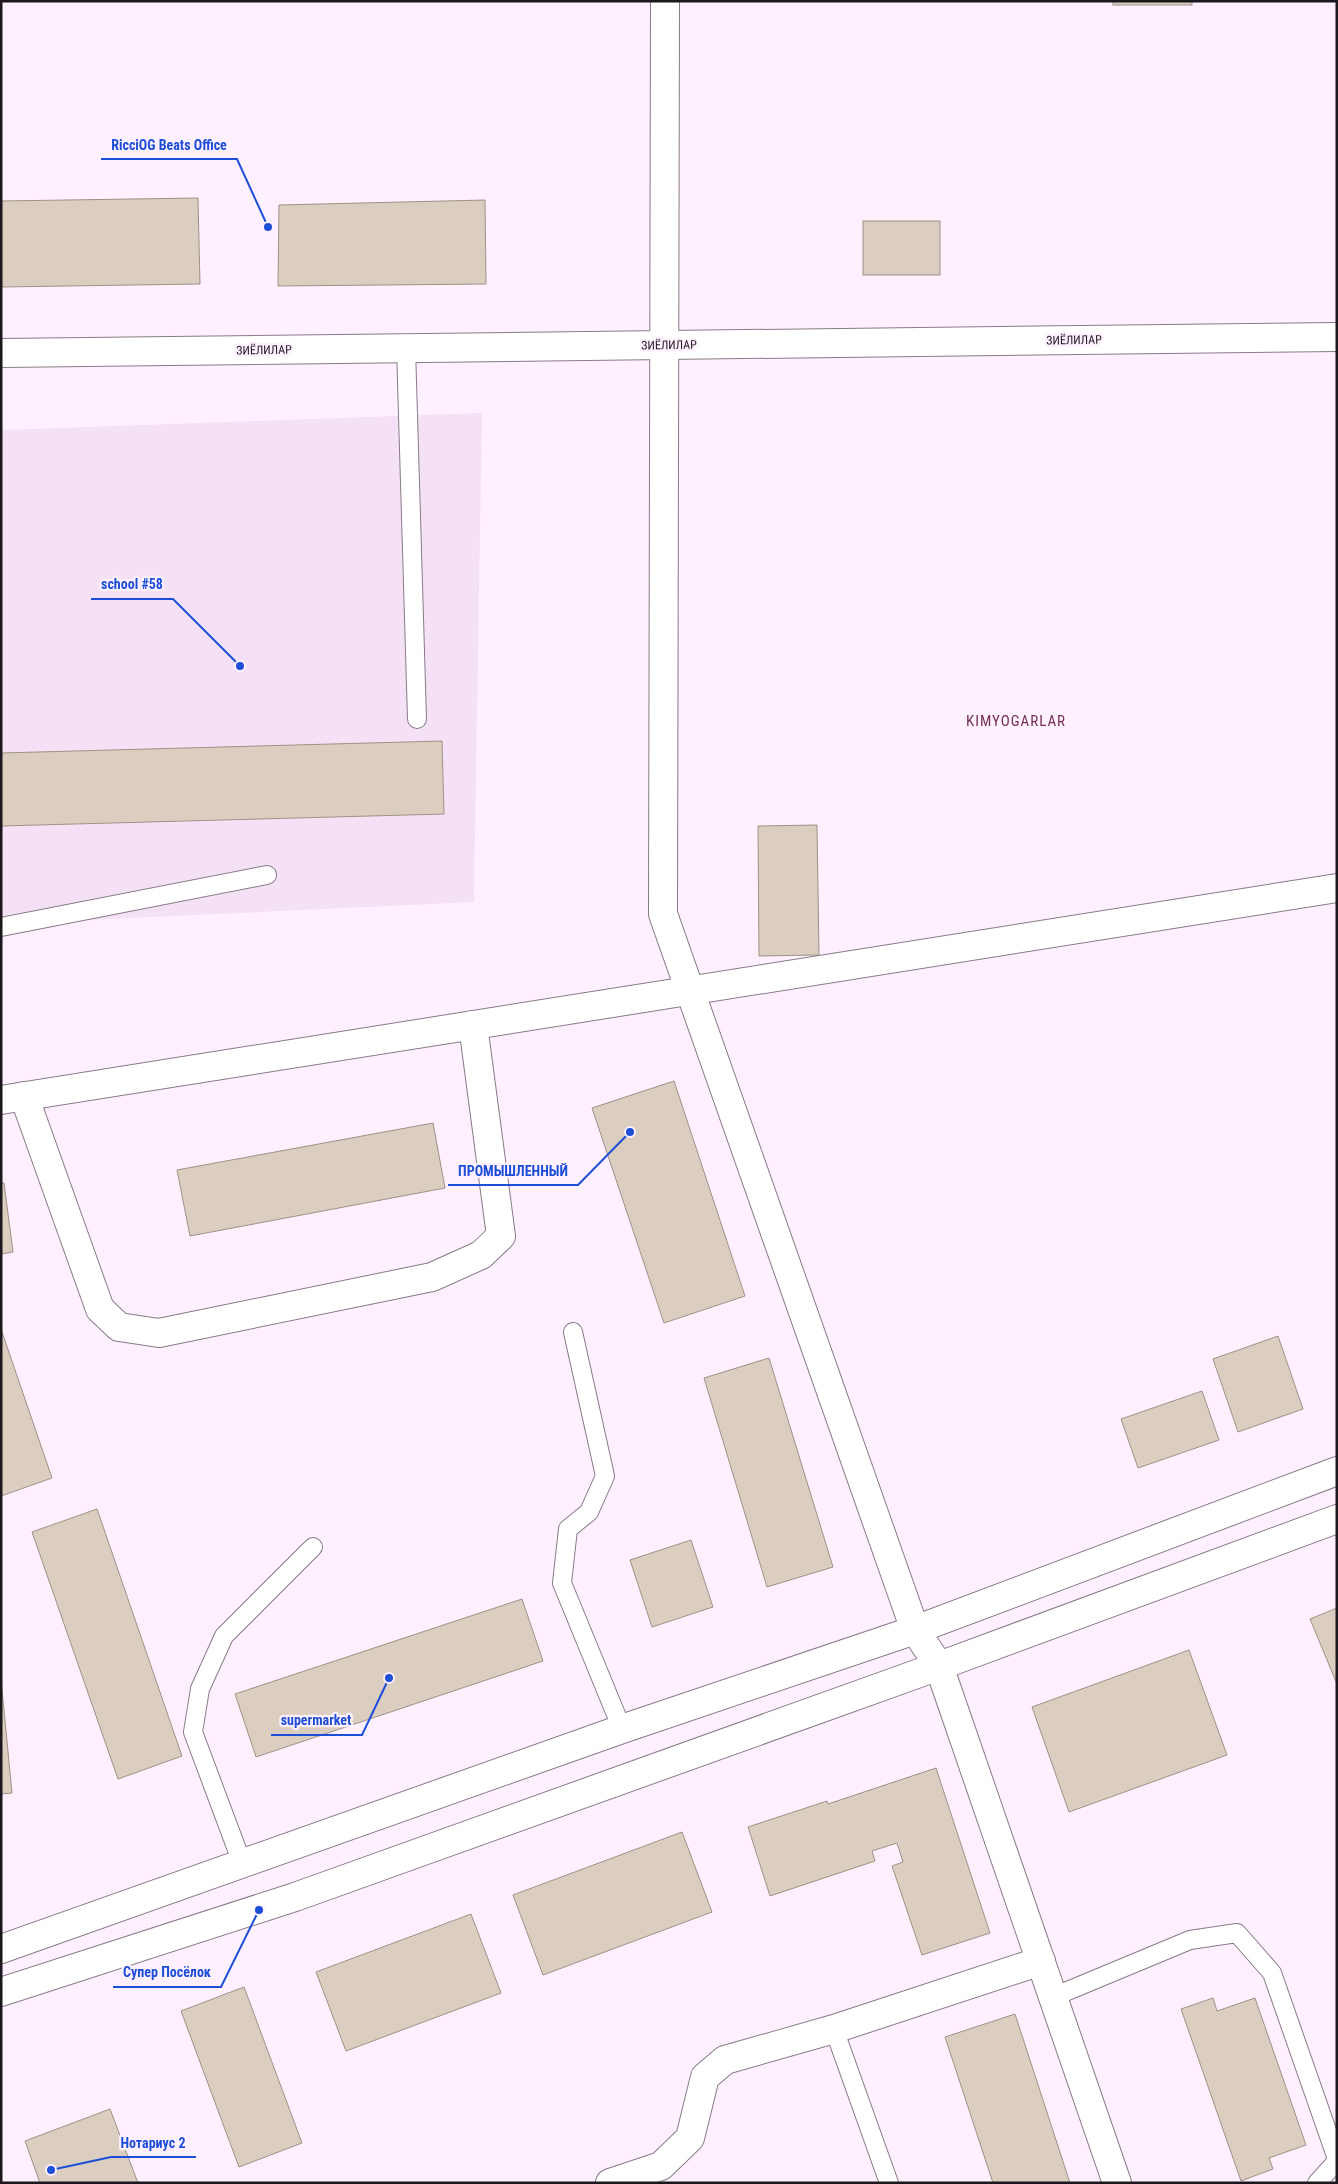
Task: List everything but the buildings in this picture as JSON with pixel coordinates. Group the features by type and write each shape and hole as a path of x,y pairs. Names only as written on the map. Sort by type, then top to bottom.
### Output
{"street":[{"path":"665,1 663,914 915,1630 939,1666 1117,2183"},
{"name":"ЗИЁЛИЛАР","path":"1,353 1337,338"},
{"path":"473,1025 501,1236 481,1256 432,1278 159,1333 118,1327 100,1309 13,1098 690,990 1337,888"},
{"path":"1,1949 622,1729 915,1630 1337,1471"},
{"path":"1,1992 295,1897 939,1666 1337,1520"},
{"path":"610,2183 661,2166 690,2138 705,2077 725,2060 834,2029 1041,1961"}],"lane":[{"path":"406,348 417,719"},
{"path":"1,927 267,875"},
{"path":"573,1332 605,1476 589,1512 568,1530 562,1583 622,1729"},
{"path":"242,1863 193,1732 200,1689 224,1636 313,1548"},
{"path":"1053,1996 1190,1940 1237,1933 1272,1973 1337,2160 1317,2183"},
{"path":"834,2029 889,2183"}],"shaded area":[{"path":"482,413 474,902 1,924 1,430"}],"place":[{"name":"RicciOG Beats Office","path":"268,227"},
{"name":"school #58","path":"240,666"},
{"name":"ПРОМЫШЛЕННЫЙ","path":"630,1132"},
{"name":"supermarket","path":"389,1678"},
{"name":"Супер Посёлок","path":"259,1910"},
{"name":"Нотариус 2","path":"51,2170"}],"district":[{"name":"KIMYOGARLAR","path":"1016,721"}]}
